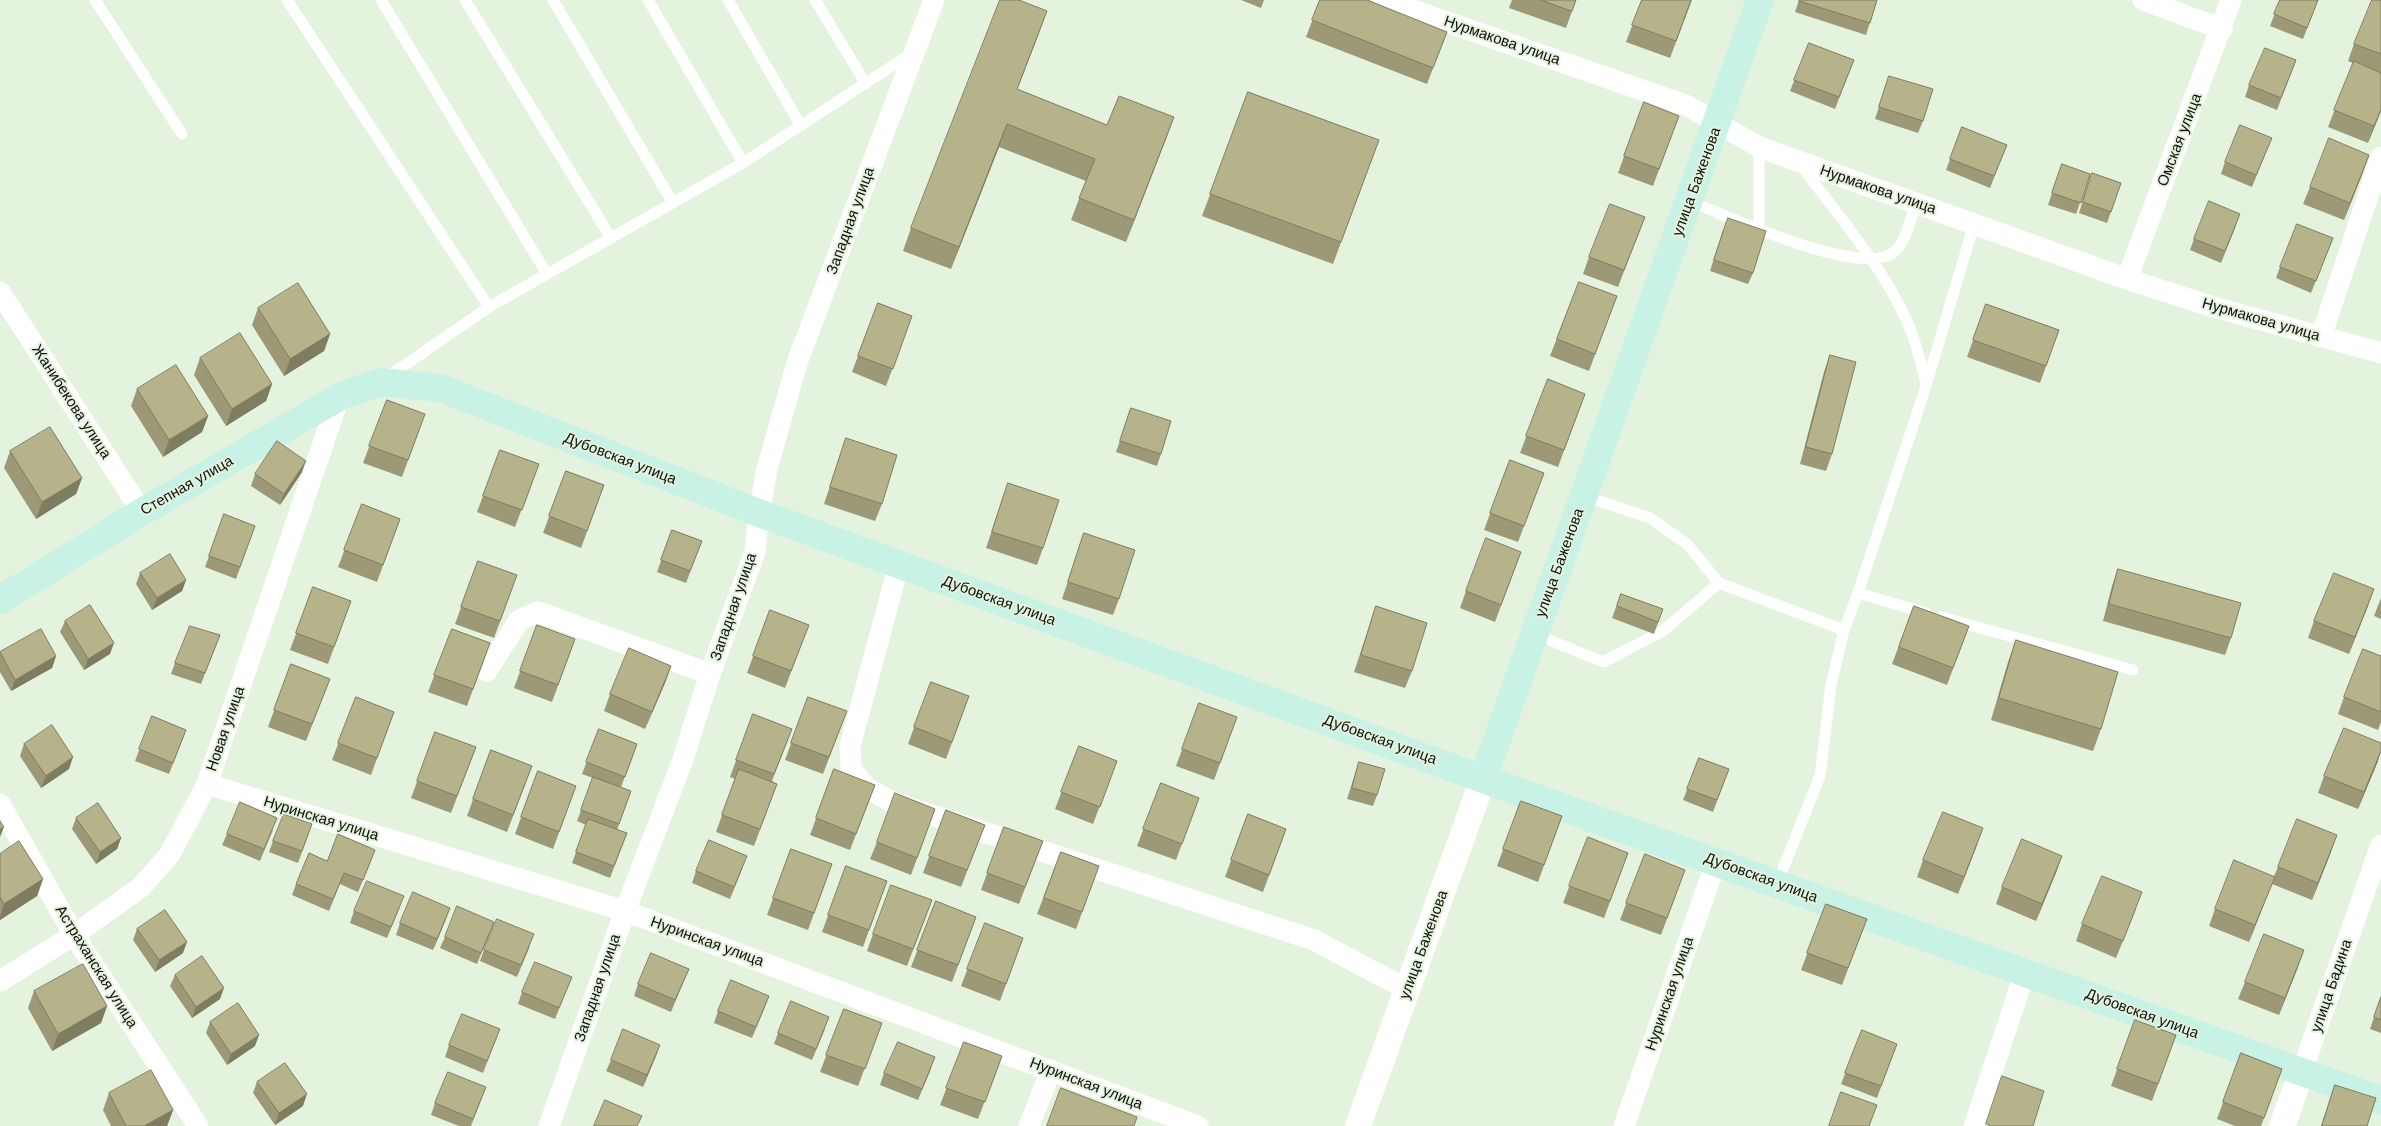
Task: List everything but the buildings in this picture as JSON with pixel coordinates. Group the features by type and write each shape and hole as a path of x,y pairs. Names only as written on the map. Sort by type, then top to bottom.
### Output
{"main road":[{"name":"улица Баженова","path":"1483,779 1718,124 1760,0"},
{"name":"Дубовская улица","path":"380,382 440,388 759,513 1483,779 2381,1100"},
{"name":"Степная улица","path":"0,600 142,512 339,397 380,382"}],"street":[{"name":"Западная улица","path":"550,1126 625,911 682,762 710,674 755,552 759,513 767,469 798,363 934,0"},
{"name":"Нурмакова улица","path":"1384,0 1688,106 1759,147 2127,279 2210,306 2381,353"},
{"path":"2143,0 2222,29"},
{"name":"Омская улица","path":"2127,279 2222,29 2231,0"},
{"path":"2320,337 2381,157"},
{"name":"Жанибекова улица","path":"0,292 142,512"},
{"name":"Новая улица","path":"0,981 74,935 140,887 170,854 207,784 339,397"},
{"path":"899,564 850,746 851,767 865,787 892,802 1314,940 1408,990"},
{"path":"487,671 519,620 538,612 710,674"},
{"name":"улица Баженова","path":"1358,1126 1483,779"},
{"name":"Нуринская улица","path":"207,784 625,911 1198,1126"},
{"name":"Астраханская улица","path":"0,804 74,935 198,1126"},
{"name":"улица Бадина","path":"2282,1126 2381,845"},
{"name":"Нуринская улица","path":"1624,1126 1716,862"},
{"path":"1974,1126 2025,972"},
{"path":"1029,1126 1051,1070"}],"lane":[{"path":"95,0 182,134"},
{"path":"288,0 489,307"},
{"path":"381,0 547,274"},
{"path":"465,0 611,238"},
{"path":"554,0 673,203"},
{"path":"648,0 744,163"},
{"path":"728,0 801,126"},
{"path":"815,0 866,84"},
{"path":"380,382 489,307 744,163 913,53"},
{"path":"1759,147 1759,228"},
{"path":"1798,162 1871,260 1904,315 1918,350 1926,386"},
{"path":"1690,201 1818,250 1871,260 1894,252 1903,240 1916,203"},
{"path":"1778,884 1820,776 1831,685 1844,630 1926,386 1974,224"},
{"path":"1584,496 1650,518 1687,544 1719,583 1844,630"},
{"path":"1535,634 1603,662 1663,631 1719,583"},
{"path":"1858,593 2133,670"}]}
